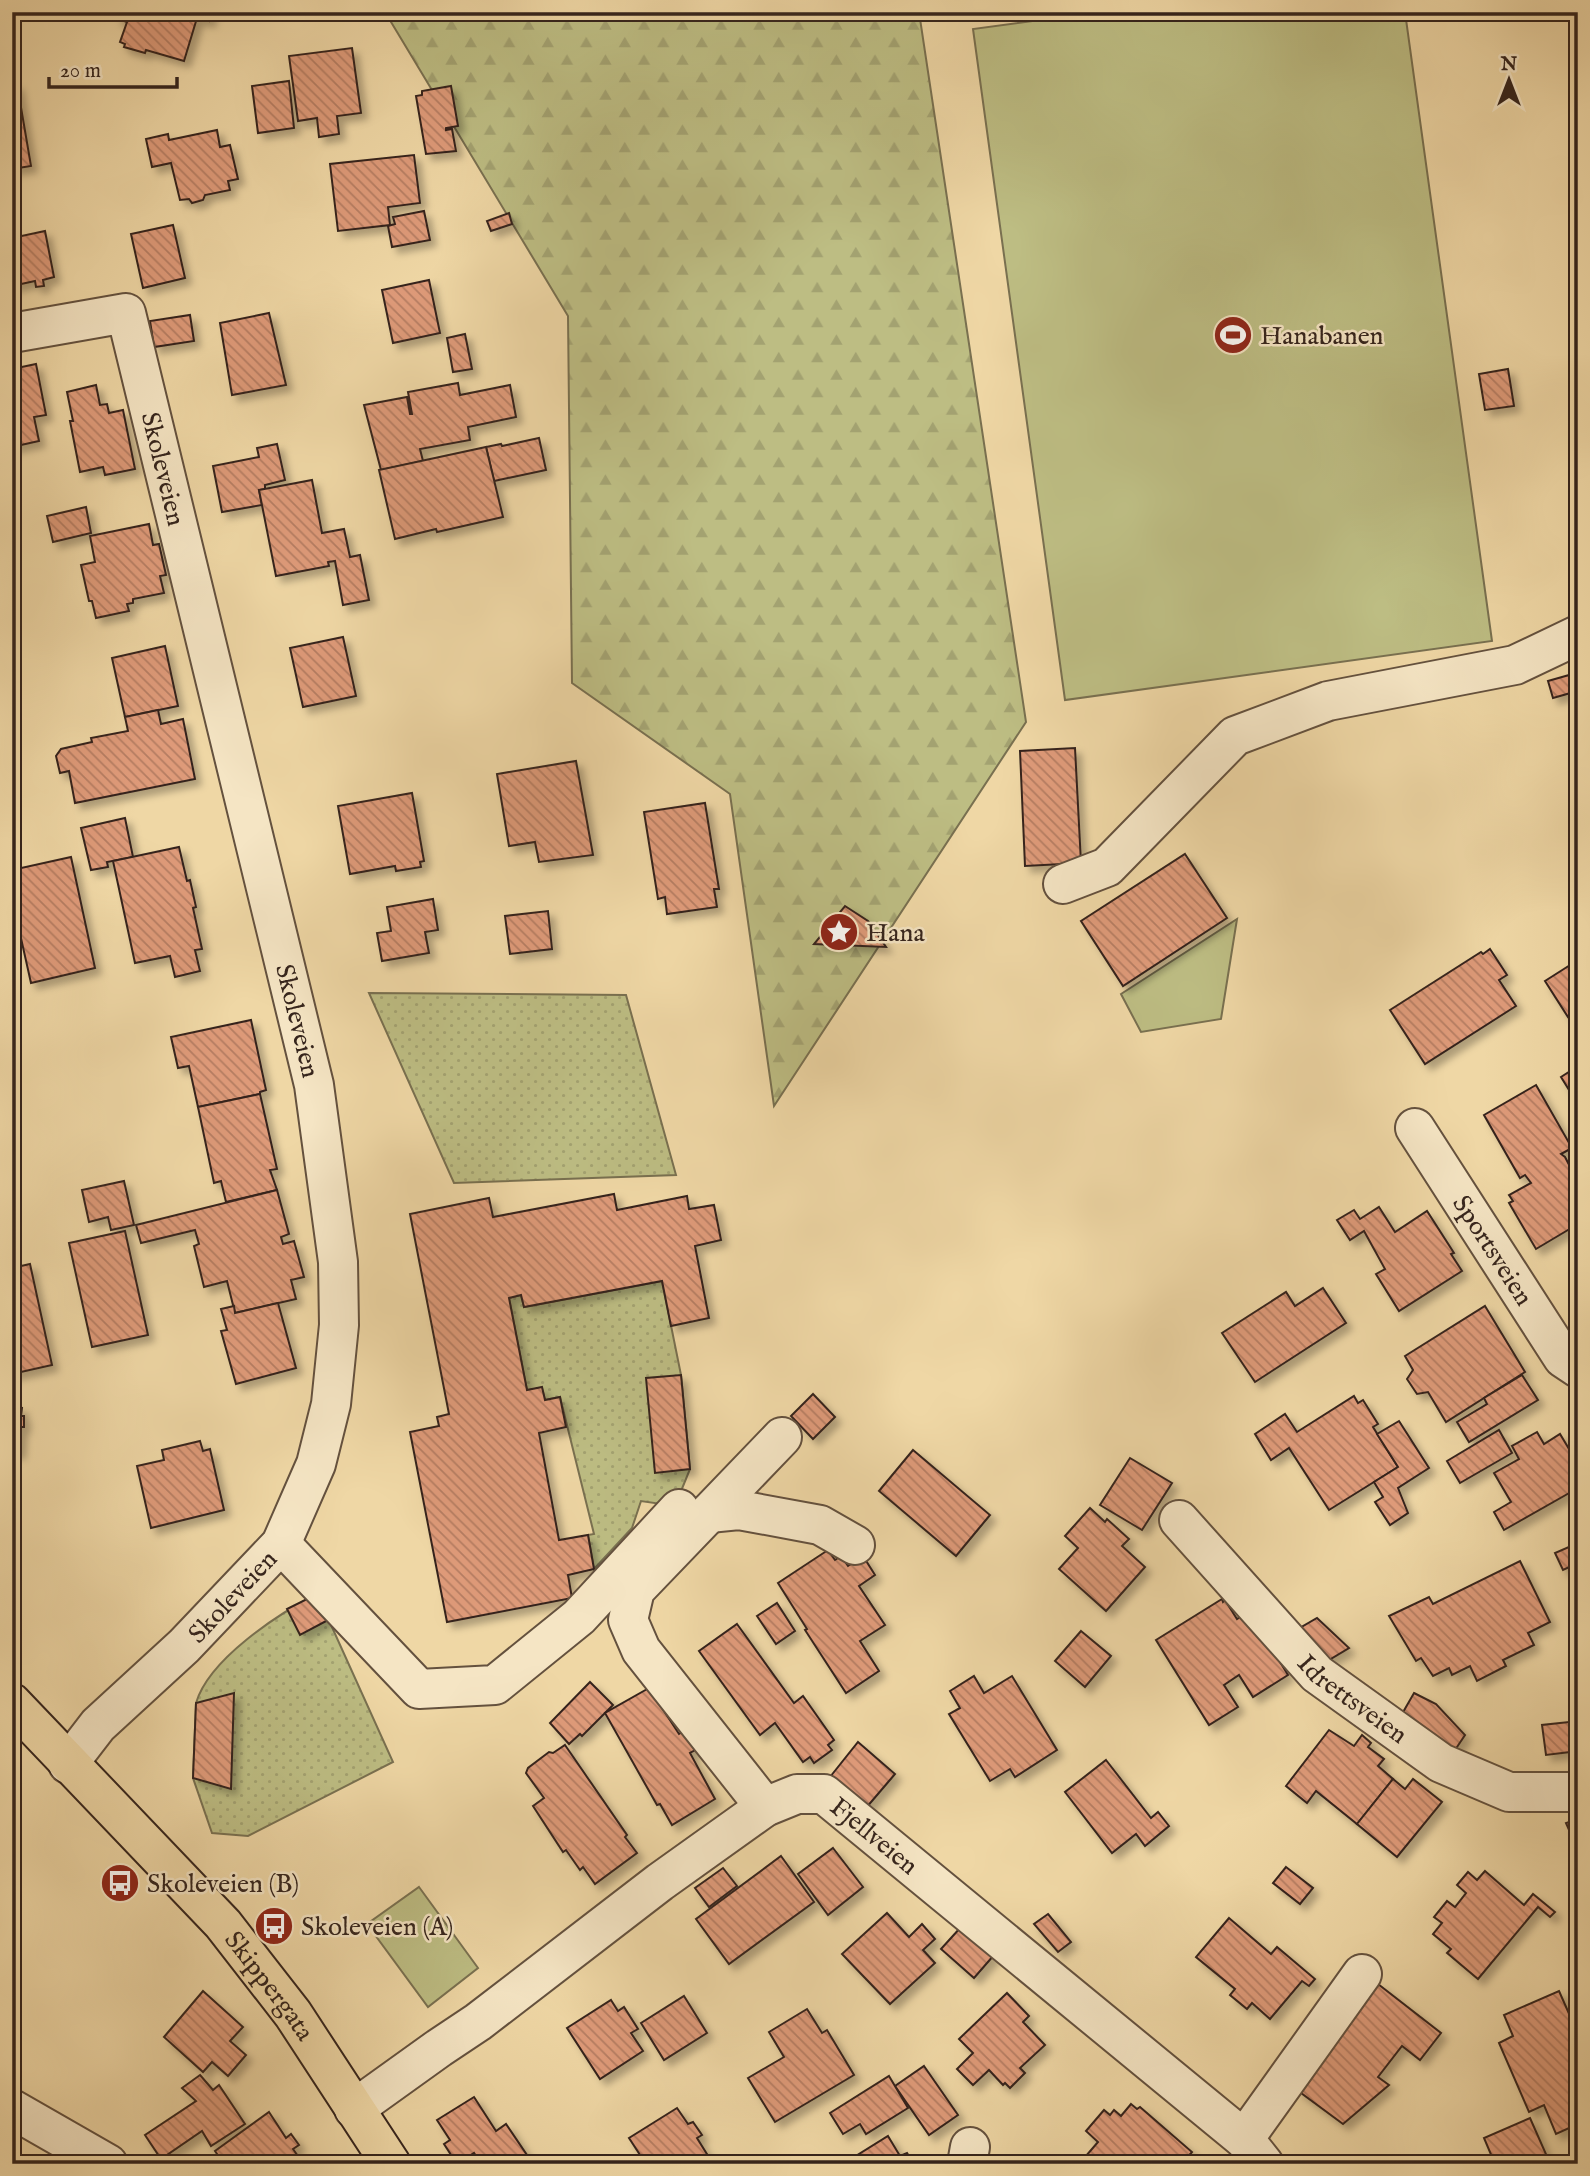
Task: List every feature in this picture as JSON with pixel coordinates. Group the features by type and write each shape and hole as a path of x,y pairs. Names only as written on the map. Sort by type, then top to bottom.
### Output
{"main road":[{"name":"Skippergata","path":"12,1703 223,1924 293,2014 391,2164"},
{"name":"Skippergata","path":"12,1730 68,1764"}],"street":[{"name":"Skoleveien","path":"12,333 126,313 314,1085 338,1262 339,1325 331,1404 316,1464 281,1544 184,1646 98,1725 68,1764"},
{"path":"1063,884 1107,867 1235,736 1328,701 1516,665 1578,635"},
{"name":"Sportsveien","path":"1415,1129 1563,1357 1578,1368"},
{"path":"281,1544 419,1689 495,1685 579,1617 694,1511 782,1437"},
{"path":"694,1511 739,1510 820,1525 855,1545"},
{"path":"694,1511 635,1590 628,1620 641,1650 765,1807"},
{"name":"Idrettsveien","path":"1179,1520 1317,1674 1441,1763 1509,1792 1578,1792"},
{"name":"Fjellveien","path":"355,2109 478,2022 660,1882 765,1807 797,1794 824,1794 1254,2151"},
{"path":"1254,2151 1362,1974"},
{"path":"12,2109 108,2164"}],"green space":[{"path":"385,12 919,12 1026,722 774,1106 730,794 572,683 568,316"},
{"name":"Hanabanen","path":"1099,12 1405,12 1492,641 1065,700 973,29"},
{"path":"1237,919 1221,1019 1141,1032 1121,994"},
{"path":"369,993 626,995 676,1175 454,1183"},
{"path":"662,1281 681,1375 690,1469 675,1506 641,1501 632,1528 594,1569 588,1535 594,1534 560,1397 545,1400 542,1388 527,1390 509,1298 521,1295 524,1307"},
{"path":"317,1594 393,1762 248,1836 212,1833 193,1778 196,1703 203,1687 215,1670 247,1640 283,1613"},
{"path":"419,1887 478,1968 428,2007 367,1924"}],"building":[{"path":"117,12 211,12 209,21 197,18 184,61 124,47 125,44 120,42 127,22 116,18"},
{"path":"352,48 361,113 337,116 339,134 319,137 317,118 298,121 289,56"},
{"path":"289,81 294,128 258,133 252,86"},
{"path":"17,84 31,166 12,169 12,85"},
{"path":"451,86 458,126 446,130 452,129 456,151 426,154 416,96 422,95 422,91"},
{"path":"217,130 220,147 230,145 238,179 228,181 230,190 205,195 203,200 192,203 189,199 180,200 171,163 152,167 146,139 168,134 169,140"},
{"path":"414,155 420,203 388,207 390,225 338,231 330,164"},
{"path":"424,211 430,240 392,247 388,226 395,224 393,217"},
{"path":"509,213 512,224 491,231 487,221"},
{"path":"173,225 185,278 143,288 131,234"},
{"path":"45,231 54,277 43,280 44,286 36,287 35,281 12,286 12,238"},
{"path":"429,280 440,333 393,343 382,290"},
{"path":"269,313 286,385 232,395 220,323"},
{"path":"190,315 194,341 154,347 150,321"},
{"path":"465,334 472,369 453,372 447,338"},
{"path":"36,364 46,415 34,417 39,441 12,447 12,369"},
{"path":"1508,369 1514,406 1485,410 1479,374"},
{"path":"458,383 460,395 510,385 516,417 468,427 470,440 420,449 423,461 381,470 364,405 407,397 412,414 408,392"},
{"path":"96,385 100,405 107,404 109,413 123,410 135,469 105,475 103,467 80,472 67,392"},
{"path":"539,438 546,470 494,481 486,447"},
{"path":"277,444 285,480 265,485 265,489 259,490 262,505 222,512 213,466 259,457 257,448"},
{"path":"486,447 503,517 395,539 379,470"},
{"path":"312,480 322,533 344,529 350,557 360,555 369,600 343,605 335,561 328,562 329,566 276,576 259,490"},
{"path":"86,507 91,533 53,542 47,516"},
{"path":"149,524 153,545 159,544 166,575 160,576 164,593 133,599 133,603 127,604 129,611 96,618 92,601 89,601 81,565 95,562 90,536"},
{"path":"343,637 356,696 303,707 290,648"},
{"path":"165,646 178,706 125,717 112,658"},
{"path":"1569,675 1574,692 1553,698 1548,681"},
{"path":"158,710 161,724 183,719 195,779 75,803 69,771 60,773 56,756 61,749 92,742 91,738 128,731 125,717"},
{"path":"1075,748 1081,863 1025,866 1020,751"},
{"path":"576,761 593,855 539,862 535,842 509,846 497,774"},
{"path":"412,793 424,861 420,862 421,867 396,871 395,866 350,874 338,806"},
{"path":"705,803 719,889 714,889 717,907 667,914 665,897 658,899 644,812"},
{"path":"125,818 133,857 107,862 108,867 91,870 81,828"},
{"path":"179,847 187,881 190,880 202,949 195,950 200,971 175,977 170,956 135,963 113,861"},
{"path":"1185,854 1227,918 1123,986 1081,921"},
{"path":"71,857 95,968 31,983 12,898 12,870"},
{"path":"433,899 438,930 425,932 429,953 382,961 377,933 391,931 387,907"},
{"path":"845,906 868,921 886,947 814,944"},
{"path":"548,911 552,949 510,954 505,916"},
{"path":"1490,949 1507,975 1499,980 1516,1006 1425,1064 1390,1010 1481,952 1483,954"},
{"path":"1578,960 1578,1019 1574,1013 1568,1017 1545,981"},
{"path":"251,1020 266,1090 260,1094 198,1107 189,1066 178,1068 171,1037"},
{"path":"1578,1066 1578,1096 1574,1098 1561,1077"},
{"path":"1536,1085 1572,1148 1561,1154 1578,1182 1578,1224 1536,1249 1509,1203 1513,1201 1509,1195 1531,1183 1525,1175 1520,1178 1484,1115"},
{"path":"260,1094 277,1169 270,1170 277,1190 226,1202 221,1181 214,1183 198,1107"},
{"path":"124,1181 134,1225 111,1230 108,1217 89,1222 82,1190"},
{"path":"277,1190 289,1234 281,1237 283,1244 294,1241 304,1277 291,1280 296,1299 235,1313 227,1281 204,1287 194,1246 199,1244 195,1230 141,1243 136,1225"},
{"path":"614,1194 617,1210 687,1196 689,1209 714,1205 721,1240 695,1246 709,1318 671,1326 662,1281 524,1307 521,1295 509,1298 527,1390 542,1387 545,1400 560,1397 566,1427 539,1433 559,1540 588,1535 594,1569 568,1575 572,1598 447,1622 410,1432 439,1426 437,1417 449,1414 410,1214 489,1198 493,1217"},
{"path":"1379,1207 1395,1232 1427,1211 1454,1253 1451,1254 1462,1271 1399,1311 1376,1274 1385,1269 1364,1231 1350,1240 1337,1220 1354,1210 1360,1219"},
{"path":"125,1231 148,1335 92,1347 69,1243"},
{"path":"30,1264 52,1365 12,1374 12,1268"},
{"path":"1323,1288 1346,1323 1255,1382 1222,1333 1286,1292 1295,1306"},
{"path":"278,1303 296,1368 236,1384 221,1331 227,1330 221,1309 234,1306 235,1313"},
{"path":"1485,1306 1525,1372 1446,1422 1428,1392 1417,1394 1407,1379 1413,1370 1405,1356"},
{"path":"681,1375 690,1469 655,1473 646,1378"},
{"path":"1522,1375 1538,1400 1469,1442 1457,1422 1487,1404 1484,1398"},
{"path":"813,1394 835,1417 813,1439 791,1416"},
{"path":"1354,1396 1358,1403 1363,1400 1378,1424 1373,1427 1398,1467 1329,1510 1289,1448 1271,1460 1255,1434 1285,1414 1297,1432"},
{"path":"12,1407 22,1408 21,1416 24,1416 19,1453 12,1452"},
{"path":"1399,1421 1429,1468 1398,1488 1408,1513 1390,1525 1375,1502 1383,1497 1374,1482 1398,1467 1377,1434"},
{"path":"1499,1430 1512,1453 1460,1483 1447,1461"},
{"path":"1537,1432 1544,1444 1560,1434 1578,1464 1578,1488 1504,1530 1494,1512 1511,1502 1494,1473 1519,1459 1512,1446"},
{"path":"200,1441 203,1451 210,1449 224,1510 151,1528 137,1466 164,1460 162,1450"},
{"path":"913,1450 990,1515 956,1556 879,1491"},
{"path":"1130,1458 1172,1483 1142,1530 1100,1505"},
{"path":"1090,1508 1129,1539 1122,1546 1145,1567 1106,1611 1059,1569 1078,1548 1065,1536"},
{"path":"1578,1543 1578,1563 1563,1570 1555,1553"},
{"path":"828,1550 835,1560 841,1556 848,1566 863,1556 875,1575 859,1586 885,1625 860,1641 879,1671 846,1693 778,1583"},
{"path":"1520,1561 1550,1622 1528,1633 1534,1645 1503,1660 1506,1666 1477,1681 1470,1666 1452,1675 1449,1668 1433,1676 1421,1658 1416,1661 1389,1616 1429,1597 1433,1604"},
{"path":"317,1594 330,1619 300,1635 287,1609"},
{"path":"1222,1599 1237,1619 1249,1611 1288,1675 1253,1697 1239,1675 1224,1685 1238,1707 1209,1725 1156,1640"},
{"path":"777,1603 795,1631 776,1644 757,1616"},
{"path":"1317,1618 1349,1648 1319,1666 1286,1636"},
{"path":"737,1624 794,1703 803,1696 834,1740 828,1745 832,1750 814,1763 810,1757 803,1762 775,1723 760,1735 699,1651"},
{"path":"1081,1631 1111,1656 1085,1687 1055,1661"},
{"path":"974,1676 984,1693 1012,1676 1057,1750 1015,1777 1010,1769 990,1781 949,1714 960,1708 950,1691"},
{"path":"590,1682 613,1705 582,1736 580,1734 569,1744 550,1723"},
{"path":"649,1688 679,1734 687,1729 699,1748 690,1753 715,1799 672,1825 660,1804 657,1805 605,1713"},
{"path":"234,1693 231,1789 193,1778 196,1703"},
{"path":"1414,1693 1436,1704 1465,1735 1453,1753 1398,1721"},
{"path":"1578,1721 1578,1751 1546,1755 1542,1725"},
{"path":"1329,1730 1354,1746 1362,1735 1371,1743 1368,1747 1384,1759 1378,1766 1393,1779 1357,1824 1316,1791 1307,1803 1286,1786"},
{"path":"858,1742 895,1774 866,1808 830,1777"},
{"path":"565,1745 637,1853 595,1884 583,1867 580,1870 566,1850 563,1852 533,1806 544,1798 526,1773 528,1768 549,1752 553,1753"},
{"path":"1106,1760 1151,1818 1158,1812 1169,1826 1145,1846 1136,1834 1112,1853 1065,1792"},
{"path":"1393,1779 1405,1789 1413,1779 1442,1802 1397,1857 1357,1824"},
{"path":"1578,1819 1578,1847 1577,1848 1566,1823"},
{"path":"833,1848 863,1887 828,1915 798,1874"},
{"path":"781,1856 814,1902 729,1964 696,1919"},
{"path":"1286,1867 1313,1888 1300,1904 1273,1883"},
{"path":"723,1868 737,1886 709,1907 695,1888"},
{"path":"1485,1871 1524,1905 1533,1894 1555,1912 1550,1917 1538,1907 1478,1979 1447,1953 1451,1949 1433,1934 1442,1923 1434,1917 1447,1901 1455,1907 1466,1893 1457,1885 1468,1872 1477,1880"},
{"path":"887,1913 909,1937 922,1924 935,1939 923,1950 935,1963 890,2004 842,1954"},
{"path":"1048,1914 1071,1942 1058,1952 1034,1924"},
{"path":"1229,1918 1271,1954 1277,1947 1315,1979 1309,1986 1302,1981 1270,2019 1252,2003 1247,2009 1230,1995 1235,1989 1196,1957"},
{"path":"961,1927 994,1955 974,1978 941,1949"},
{"path":"1378,1984 1441,2033 1420,2060 1402,2046 1378,2077 1389,2085 1343,2124 1297,2090"},
{"path":"203,1991 243,2027 230,2041 246,2055 228,2076 212,2062 203,2072 164,2037"},
{"path":"1559,1991 1578,2034 1578,2124 1556,2134 1544,2105 1529,2112 1499,2043 1513,2036 1504,2015"},
{"path":"1007,1993 1029,2016 1023,2022 1045,2045 1020,2068 1025,2073 1010,2088 1005,2083 1003,2085 989,2070 973,2085 957,2069 973,2053 959,2039"},
{"path":"684,1996 707,2033 664,2060 641,2023"},
{"path":"611,2000 618,2011 624,2007 638,2029 631,2033 643,2051 600,2079 567,2028"},
{"path":"807,2009 822,2033 827,2030 854,2075 775,2122 748,2078 784,2057 769,2032"},
{"path":"924,2066 958,2115 929,2135 895,2086"},
{"path":"200,2075 213,2090 219,2085 245,2124 211,2146 202,2131 161,2159 145,2135 196,2101 182,2088"},
{"path":"889,2076 908,2108 866,2134 860,2124 843,2134 830,2113"},
{"path":"474,2097 496,2131 506,2124 531,2161 528,2164 507,2164 502,2156 490,2164 481,2164 474,2153 457,2164 444,2144 450,2140 437,2120"},
{"path":"1131,2104 1137,2109 1140,2107 1192,2152 1182,2164 1079,2164 1098,2142 1086,2131 1104,2110 1110,2115 1114,2110 1121,2116"},
{"path":"677,2108 688,2124 693,2122 702,2135 697,2138 710,2159 702,2164 646,2164 629,2138"},
{"path":"269,2112 286,2138 291,2134 299,2145 293,2149 300,2159 292,2164 224,2164 215,2151"},
{"path":"1530,2118 1549,2161 1543,2164 1495,2164 1484,2138"},
{"path":"888,2136 900,2156 907,2153 914,2164 843,2164"}],"place":[{"name":"Hanabanen","path":"1233,335"},
{"name":"Hana","path":"839,932"},
{"name":"Skoleveien (B)","path":"120,1883"},
{"name":"Skoleveien (A)","path":"274,1926"}]}
